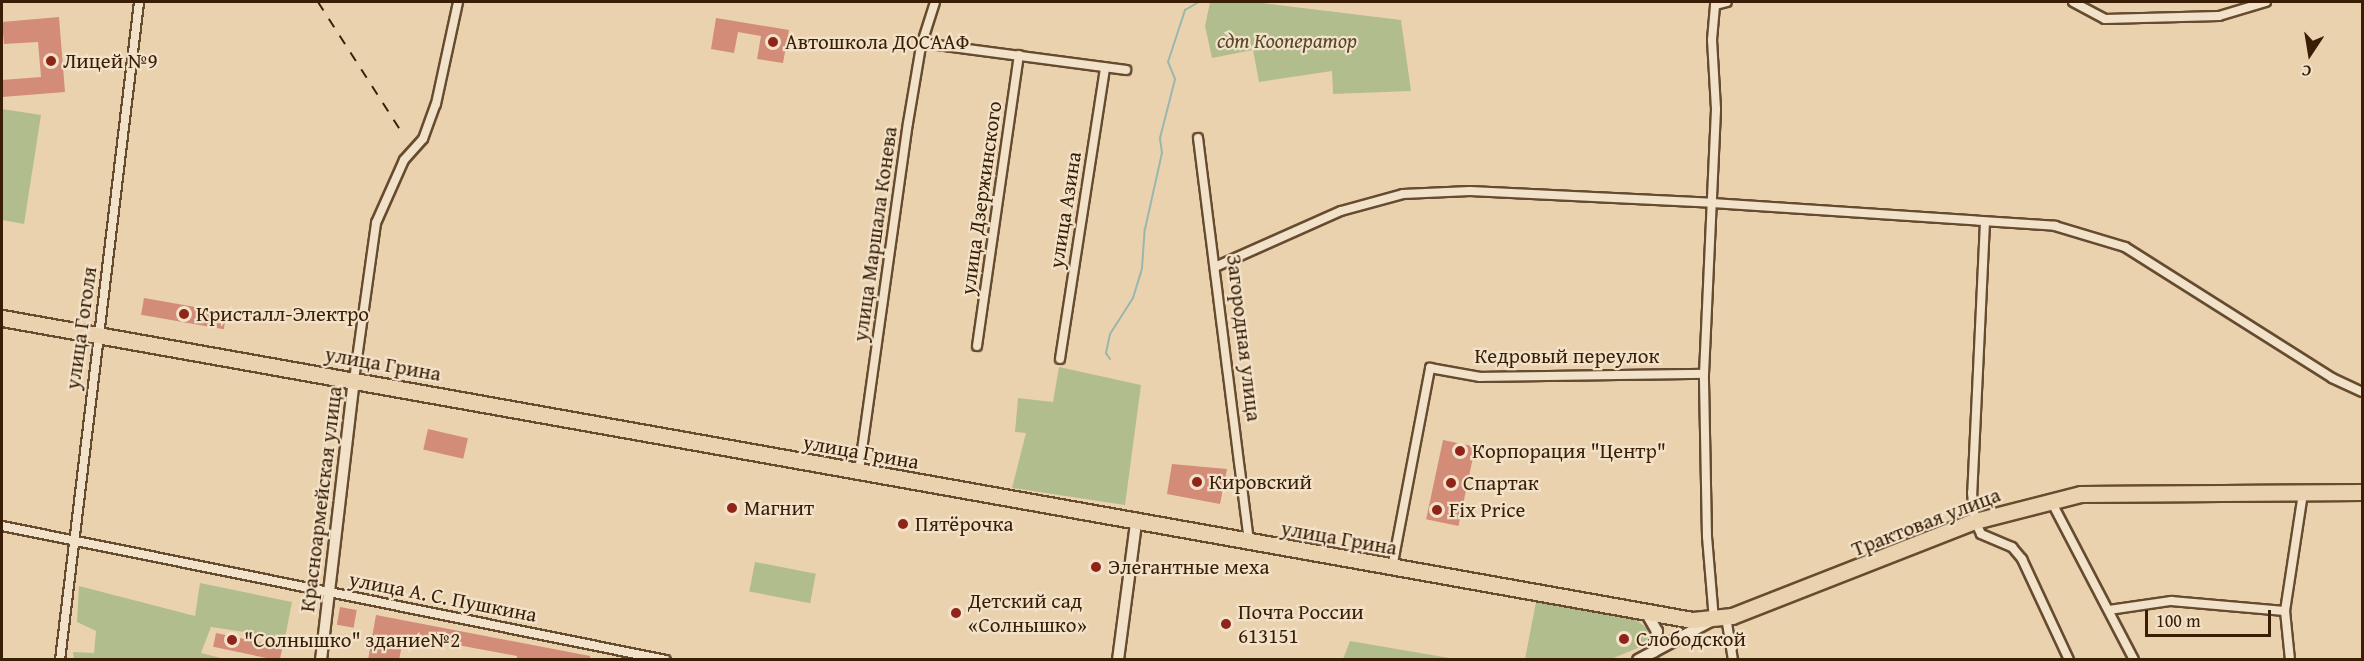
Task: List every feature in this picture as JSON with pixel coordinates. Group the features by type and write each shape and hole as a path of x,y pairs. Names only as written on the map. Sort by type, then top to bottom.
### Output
{"highway":[{"name":"улица Грина","path":"2,318 1647,614 1720,619"},
{"name":"Трактовая улица","path":"1720,619 1863,568 1975,521 2081,494 2235,490 2303,494 2362,492"}],"main road":[{"name":"Красноармейская улица","path":"321,660 354,380"},
{"path":"1118,660 1136,523"},
{"path":"1647,614 1657,631 1651,655"},
{"path":"1638,660 1720,619"}],"street":[{"name":"улица Гоголя","path":"60,660 72,540 139,2"},
{"name":"Красноармейская улица","path":"354,380 376,223 399,170 426,130 458,2"},
{"name":"улица Маршала Конева","path":"858,473 922,43 935,2"},
{"path":"1727,2 1715,5 1712,202 1704,374 1707,537 1720,619 1733,660"},
{"path":"2073,2 2105,19 2219,16 2266,2"},
{"path":"922,43 1126,70"},
{"name":"улица Дзержинского","path":"978,346 1019,55"},
{"name":"улица Азина","path":"1060,359 1105,67"},
{"name":"Загородная улица","path":"1198,138 1249,543"},
{"path":"1215,267 1341,211 1403,194 1470,191 1712,202 2055,226 2125,246 2332,378 2362,392"},
{"path":"1985,222 1972,493 1975,521 1981,534 2012,547 2022,559 2069,660"},
{"name":"Кедровый переулок","path":"1430,368 1480,377 1704,374"},
{"name":"улица Грина","path":"1391,569 1430,368"},
{"path":"2290,660 2285,611 2303,494"},
{"path":"2050,501 2134,660"},
{"name":"улица А. С. Пушкина","path":"2,526 666,660"},
{"path":"2109,610 2171,601 2285,611"}],"green space":[{"name":"сдт Кооператор","path":"1210,2 1254,2 1401,20 1411,91 1333,94 1332,71 1259,82 1253,50 1212,58 1205,26"},
{"path":"2,109 41,115 24,224 2,220"},
{"path":"1059,367 1141,385 1125,505 1012,488 1026,433 1015,432 1018,398 1053,402"},
{"path":"755,562 816,574 810,603 749,591"},
{"path":"200,583 292,602 285,638 211,627 201,653 225,659 74,659 73,652 94,653 96,631 77,622 79,586 195,616"},
{"path":"1536,602 1636,620 1647,628 1649,636 1645,645 1611,659 1525,659"},
{"path":"1350,641 1455,659 1343,659"}],"building":[{"name":"Лицей №9","path":"59,17 65,92 2,97 2,80 41,77 38,42 4,44 2,22"},
{"name":"Автошкола ДОСААФ","path":"716,18 789,30 783,63 757,59 761,36 738,32 734,53 711,49"},
{"name":"Кристалл-Электро","path":"144,298 227,313 224,329 141,315"},
{"path":"428,429 468,438 463,459 423,449"},
{"name":"Спартак","path":"1443,440 1475,447 1458,526 1426,519"},
{"name":"Кировский","path":"1172,464 1227,469 1220,504 1167,494"},
{"path":"340,607 357,610 354,628 337,625"},
{"path":"376,615 590,656 590,660 517,660 517,656 404,635 399,660 368,660"},
{"name":"\"Солнышко\" здание№2","path":"216,633 283,647 280,660 276,660 213,647"}],"waterway":[{"path":"1110,359 1106,353 1110,334 1133,298 1142,268 1145,229 1162,153 1160,138 1175,79 1168,62 1185,10 1199,2"}],"railway":[{"path":"318,2 404,136"}],"place":[{"name":"Автошкола ДОСААФ","path":"773,42"},
{"name":"Лицей №9","path":"51,61"},
{"name":"Кристалл-Электро","path":"184,314"},
{"name":"Корпорация \"Центр\"","path":"1460,451"},
{"name":"Кировский","path":"1197,482"},
{"name":"Спартак","path":"1451,483"},
{"name":"Магнит","path":"732,508"},
{"name":"Fix Price","path":"1437,510"},
{"name":"Пятёрочка","path":"903,524"},
{"name":"Элегантные меха","path":"1096,567"},
{"name":"Детский сад «Солнышко»","path":"956,613"},
{"name":"Почта России 613151","path":"1226,624"},
{"name":"Слободской","path":"1624,639"},
{"name":"\"Солнышко\" здание№2","path":"232,640"}]}
